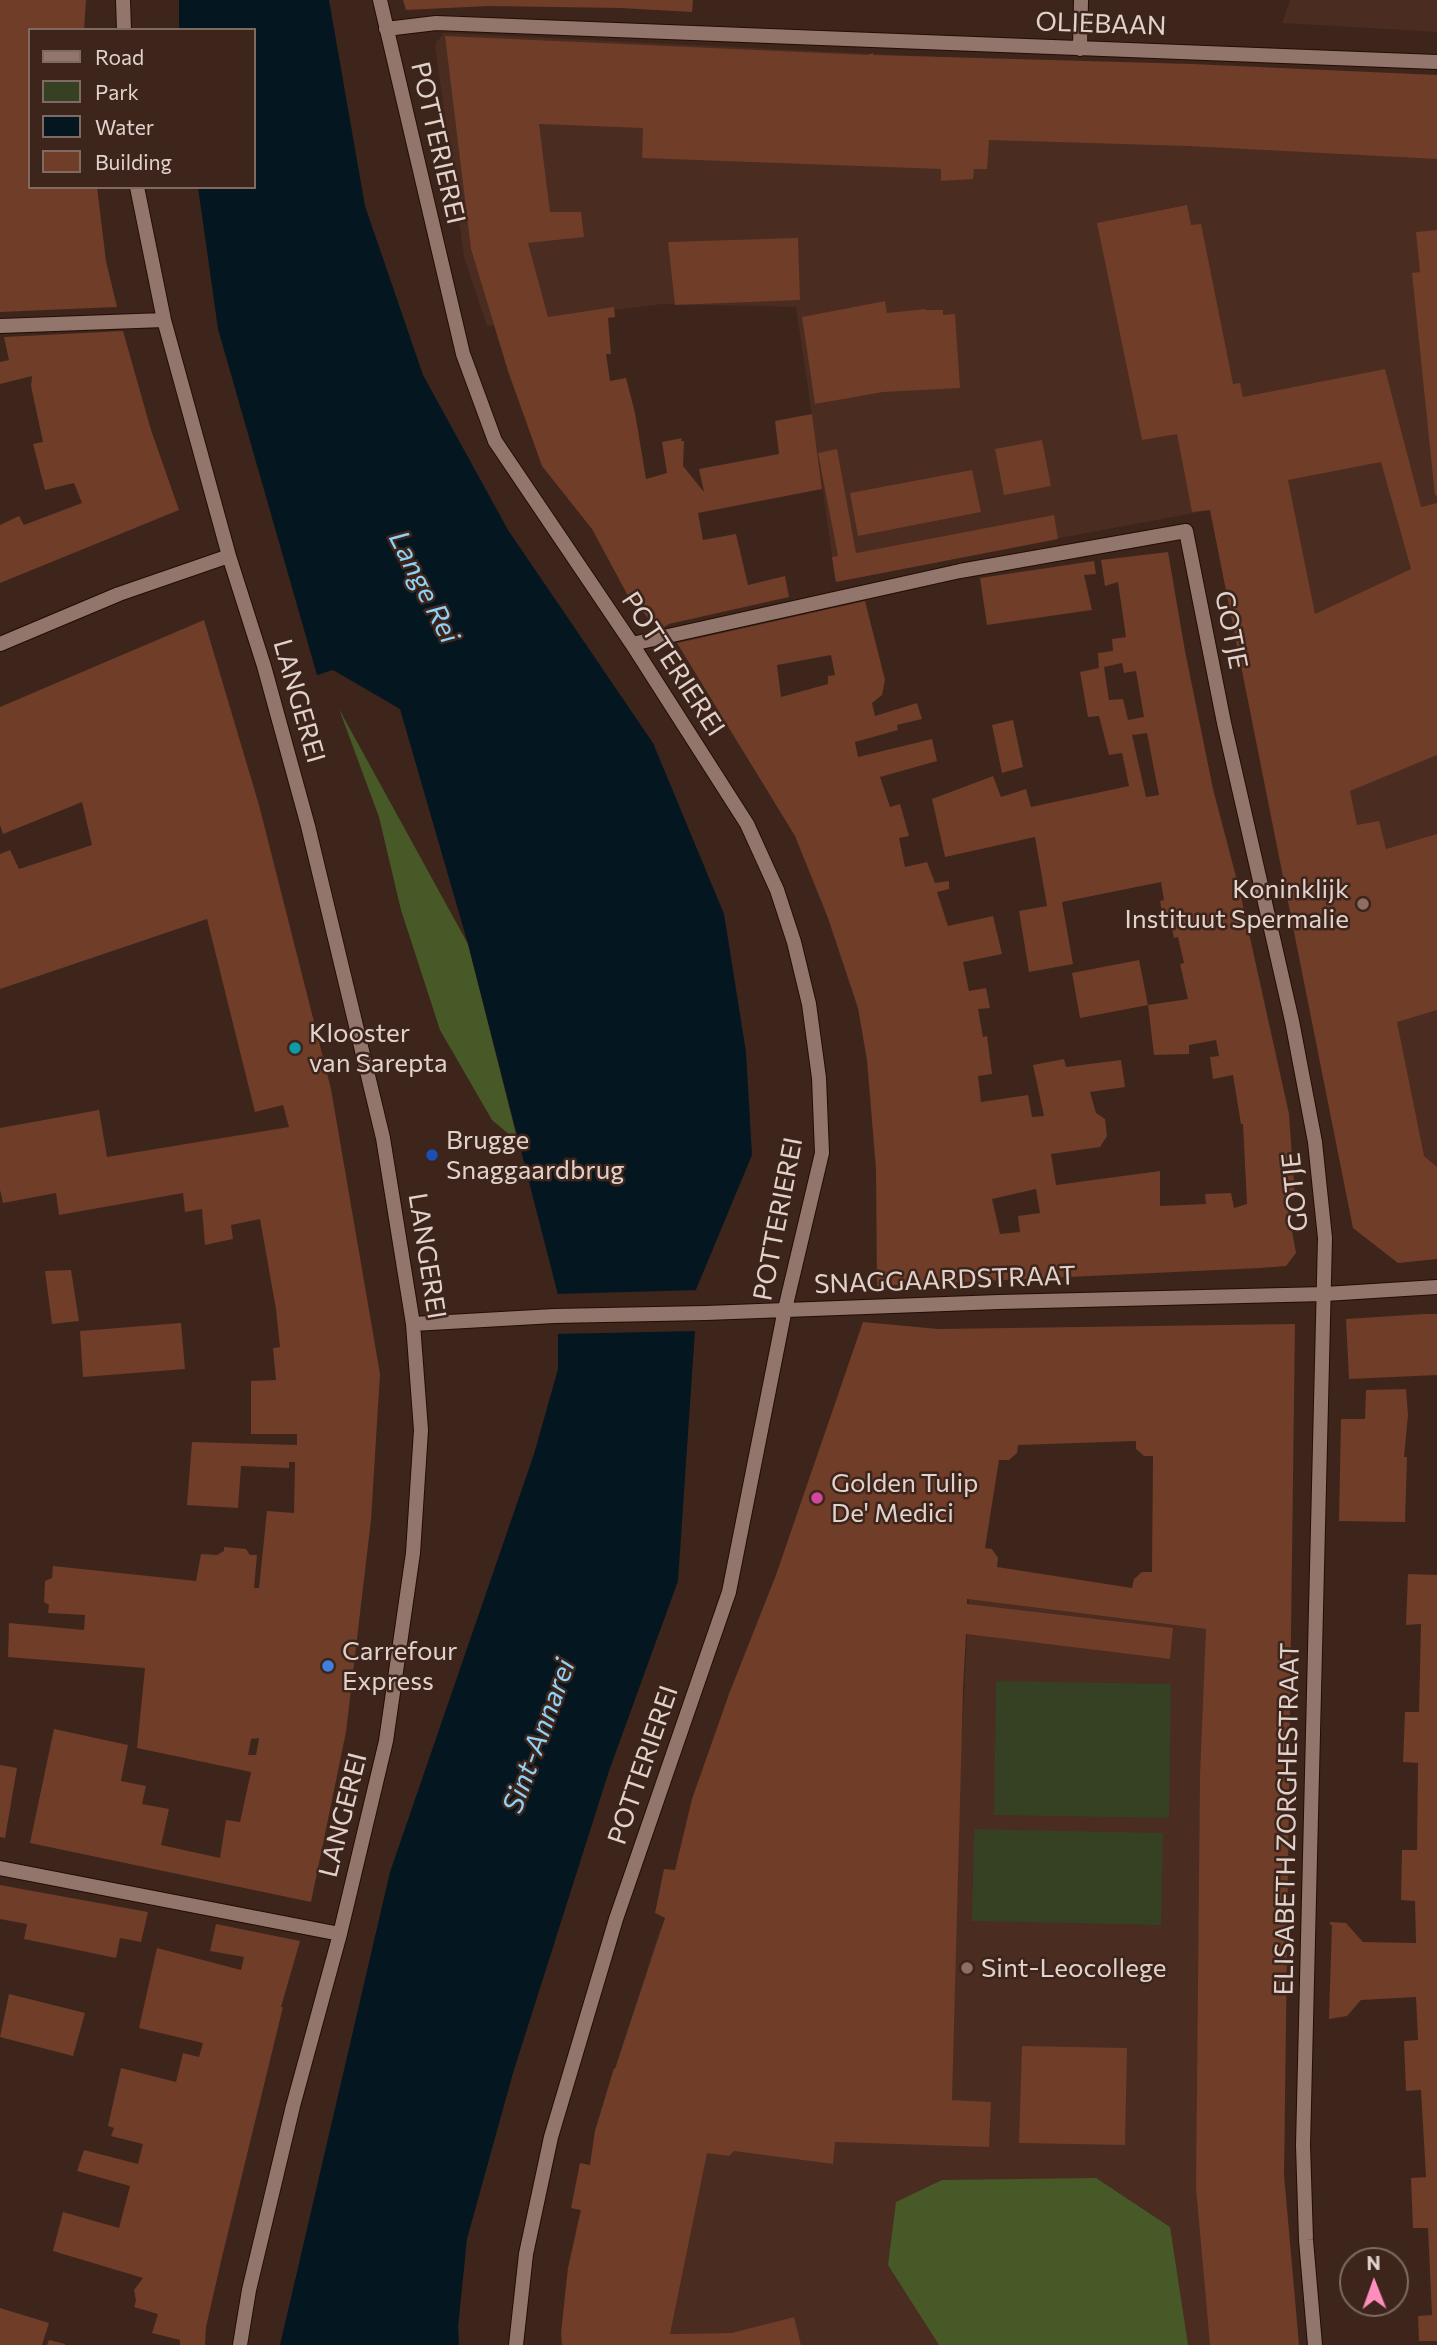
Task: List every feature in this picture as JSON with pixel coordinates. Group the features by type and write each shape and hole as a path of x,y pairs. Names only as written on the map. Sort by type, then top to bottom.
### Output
{"street":[{"path":"123,0 124,28"},
{"name":"POTTERIEREI","path":"380,0 463,354 495,441 632,644 747,824 777,890 794,942 809,1004 819,1078 822,1153 785,1309 729,1592 615,1919 551,2137 526,2254 516,2345"},
{"path":"1080,48 1081,0"},
{"name":"OLIEBAAN","path":"386,29 436,23 1437,62"},
{"name":"LANGEREI","path":"136,189 164,320 229,556 264,666 309,826 356,1022 385,1151 414,1324 421,1430 413,1553 386,1741 340,1934 293,2106 249,2290 240,2345"},
{"path":"0,326 164,320"},
{"name":"GOTJE","path":"632,644 960,570 1186,531 1224,723 1292,1021 1315,1142 1325,1238 1325,1294"},
{"path":"0,644 119,594 229,556"},
{"name":"SNAGGAARDSTRAAT","path":"414,1324 554,1316 1325,1294 1437,1287"},
{"name":"ELISABETH ZORGHESTRAAT","path":"1315,2345 1306,2240 1303,2145 1325,1294"},
{"path":"0,1868 340,1934"}],"shaded area":[{"path":"1290,0 1437,0 1437,32 1282,23"},
{"name":"Koninklijk Instituut Spermalie","path":"443,33 1437,81 1437,1259 1398,1263 1353,1228 1210,510 835,580 796,307 663,304 487,326 464,257 435,45"},
{"name":"Sint-Leocollege","path":"969,1599 1291,1640 1284,2175 1299,2345 801,2345 793,2317 731,2333 562,2336 568,2268 595,2131 660,1929 724,1950 962,1732"}],"green space":[{"path":"339,709 468,944 518,1142 492,1120 440,1030 401,910 379,817"},
{"path":"996,1681 1171,1684 1169,1818 994,1815"},
{"path":"974,1829 1163,1833 1161,1925 972,1921"},
{"path":"1096,2178 1170,2227 1188,2345 939,2345 888,2265 896,2202 942,2180"}],"water":[{"path":"179,0 329,0 365,206 423,375 508,530 653,743 724,914 746,1052 752,1155 695,1292 695,1330 678,1581 609,1771 513,2073 467,2239 458,2327 459,2345 280,2345 390,1872 534,1454 558,1369 558,1295 468,944 400,709 333,670 317,675 218,329 198,189 256,189 256,28 179,28"}],"pier":[{"path":"700,1290 699,1331 554,1334 554,1294"}],"building":[{"path":"0,0 86,0 84,28 28,28 28,189 97,189 106,261 117,307 0,312"},
{"path":"403,0 693,0 692,12 489,6 406,10"},
{"path":"445,36 868,55 873,53 1192,64 1437,75 1437,159 1188,146 989,140 987,169 974,169 973,179 941,181 941,169 642,158 643,128 539,124 550,212 581,212 584,237 528,243 548,317 614,307 615,317 608,318 611,354 606,354 610,381 626,378 646,479 667,473 662,442 682,438 683,466 704,492 699,469 779,454 775,421 812,414 822,489 698,513 703,540 736,534 748,585 785,576 789,597 669,624 659,630 627,594 592,529 542,466 508,371 471,249"},
{"path":"1187,205 1191,225 1201,224 1233,384 1240,383 1243,397 1385,369 1421,507 1437,503 1437,755 1350,791 1357,825 1379,821 1386,849 1437,834 1437,1010 1397,1022 1424,1156 1437,1167 1437,1259 1398,1263 1353,1228 1210,510 1192,512 1177,434 1142,440 1097,223","holes":["1381,462 1411,569 1315,614 1288,480"]},
{"path":"1437,230 1435,496 1412,273 1420,272 1416,232"},
{"path":"798,238 800,300 675,305 668,242"},
{"path":"885,301 887,313 925,309 943,310 943,315 955,314 960,388 883,392 815,404 802,317"},
{"path":"123,331 151,430 179,510 0,583 0,525 19,516 24,525 82,503 74,483 45,490 33,444 43,442 31,386 32,376 0,384 0,362 9,360 4,337"},
{"path":"1042,440 1051,486 1004,495 995,449"},
{"path":"837,449 856,553 1054,515 1058,539 836,582 832,557 838,556 818,453"},
{"path":"972,470 981,512 858,536 850,493"},
{"path":"1168,552 1213,789 1239,888 1289,1114 1295,1198 1286,1199 1296,1253 1286,1266 877,1286 876,1169 867,1060 858,1008 828,918 795,836 677,643 865,601 885,680 882,695 872,703 875,716 917,703 922,719 897,725 898,730 855,742 858,757 932,739 937,761 880,777 890,807 900,804 909,836 899,838 905,867 927,862 935,883 949,881 949,889 937,892 948,926 993,916 1002,954 963,962 969,991 986,988 990,1008 978,1009 983,1037 987,1036 992,1074 978,1076 981,1102 1028,1095 1032,1117 1044,1116 1033,1065 1064,1059 1066,1067 1121,1060 1125,1087 1090,1092 1096,1113 1105,1119 1107,1136 1100,1147 1051,1154 1056,1185 1160,1171 1160,1206 1206,1204 1205,1194 1231,1193 1234,1208 1247,1204 1243,1124 1233,1075 1213,1079 1210,1057 1219,1056 1216,1040 1189,1045 1189,1054 1154,1055 1148,1005 1188,999 1180,964 1184,963 1178,937 1174,938 1169,915 1163,916 1160,901 1164,900 1161,882 1062,902 1073,964 1029,972 1019,911 1047,906 1035,837 945,857 932,799 993,776 1001,797 1026,789 1031,807 1129,786 1122,753 1109,755 1099,716 1088,717 1080,672 1099,668 1098,653 1113,651 1112,639 1126,637 1118,582 1105,586 1101,560","holes":["831,655 835,675 828,676 828,684 781,697 777,665","1122,663 1124,673 1136,671 1144,717 1128,720 1123,699 1109,700 1104,667","1147,733 1159,795 1146,797 1132,735","1036,1189 1040,1213 1018,1216 1020,1232 1000,1234 992,1199"]},
{"path":"1094,561 1096,574 1084,575 1092,610 987,625 980,578"},
{"path":"204,620 259,805 331,1089 380,1374 371,1520 346,1732 311,1902 30,1843 54,1729 128,1745 121,1781 146,1786 142,1804 169,1809 161,1845 220,1858 226,1820 240,1822 251,1772 137,1748 145,1668 8,1657 9,1623 84,1630 85,1615 48,1613 49,1605 44,1602 45,1581 52,1578 53,1566 196,1581 201,1554 217,1555 224,1551 224,1547 246,1549 250,1555 257,1555 254,1588 259,1588 267,1511 294,1513 295,1462 289,1462 289,1468 241,1466 238,1508 187,1505 192,1442 297,1445 297,1434 251,1434 251,1381 276,1380 273,1348 280,1347 260,1219 231,1225 233,1239 205,1245 202,1209 185,1212 183,1193 59,1215 56,1193 3,1203 0,1190 0,1128 99,1110 107,1157 289,1127 283,1105 255,1112 207,919 0,989 0,854 10,850 19,869 92,845 82,802 3,834 0,825 0,707","holes":["259,1738 256,1755 248,1755 251,1739"]},
{"path":"1013,720 1023,767 1002,773 992,725"},
{"path":"1139,960 1148,1005 1080,1018 1072,973"},
{"path":"71,1270 79,1321 52,1324 45,1271"},
{"path":"1437,1314 1437,1375 1349,1379 1346,1319"},
{"path":"863,1322 938,1329 1295,1324 1284,2175 1299,2345 1210,2345 1196,2188 1200,1775 1206,1629 967,1599 967,1604 1173,1628 1170,1659 966,1634 952,2100 991,2102 989,2147 835,2142 833,2164 734,2151 729,2156 707,2153 670,2334 731,2333 794,2317 801,2345 562,2345 568,2268 581,2210 571,2208 580,2163 590,2165 595,2131 614,2068 665,1918 655,1913 664,1869 675,1870 692,1799 729,1694 776,1575","holes":["1136,1441 1136,1449 1144,1456 1153,1456 1152,1572 1142,1572 1134,1579 1132,1588 997,1567 998,1558 992,1549 985,1548 999,1460 1009,1460 1017,1453 1018,1445"]},
{"path":"181,1323 185,1369 83,1377 80,1331"},
{"path":"1406,1389 1408,1415 1404,1457 1407,1457 1405,1522 1339,1521 1341,1419 1365,1419 1366,1390"},
{"path":"1408,1574 1437,1575 1437,2341 1419,2341 1418,2316 1432,2315 1428,2228 1413,2228 1411,2178 1426,2177 1421,2090 1406,2091 1404,2041 1418,2040 1416,1997 1361,2000 1347,2016 1329,2019 1330,1922 1346,1923 1363,1942 1416,1943 1415,1901 1401,1900 1402,1850 1417,1850 1418,1763 1403,1762 1405,1712 1419,1712 1421,1624 1406,1625"},
{"path":"0,1765 17,1768 5,1838 0,1837"},
{"path":"0,1885 148,1912 141,1942 120,1938 116,1958 24,1939 27,1924 0,1919"},
{"path":"216,1924 300,1941 281,2007 222,2257 206,2327 205,2345 180,2345 180,2340 152,2333 158,2314 134,2307 134,2290 143,2278 53,2251 63,2212 119,2228 130,2186 77,2171 84,2150 138,2164 143,2144 111,2136 114,2128 108,2126 121,2068 176,2082 183,2053 199,2057 203,2043 139,2028 157,1948 241,1970 244,1957 210,1951"},
{"path":"9,1994 85,2013 73,2056 0,2037"},
{"path":"1022,2046 1127,2048 1125,2145 1019,2143"},
{"path":"0,2308 49,2323 42,2345 0,2345"},
{"path":"49,2340 65,2344 65,2345 47,2345"}],"place":[{"name":"Koninklijk Instituut Spermalie","path":"1363,904"},
{"name":"Klooster van Sarepta","path":"295,1048"},
{"name":"Brugge Snaggaardbrug","path":"432,1155"},
{"name":"Golden Tulip De' Medici","path":"817,1498"},
{"name":"Carrefour Express","path":"328,1666"},
{"name":"Sint-Leocollege","path":"967,1968"}],"water label":[{"name":"Lange Rei","path":"424,587"},
{"name":"Sint-Annarei","path":"539,1736"}]}
